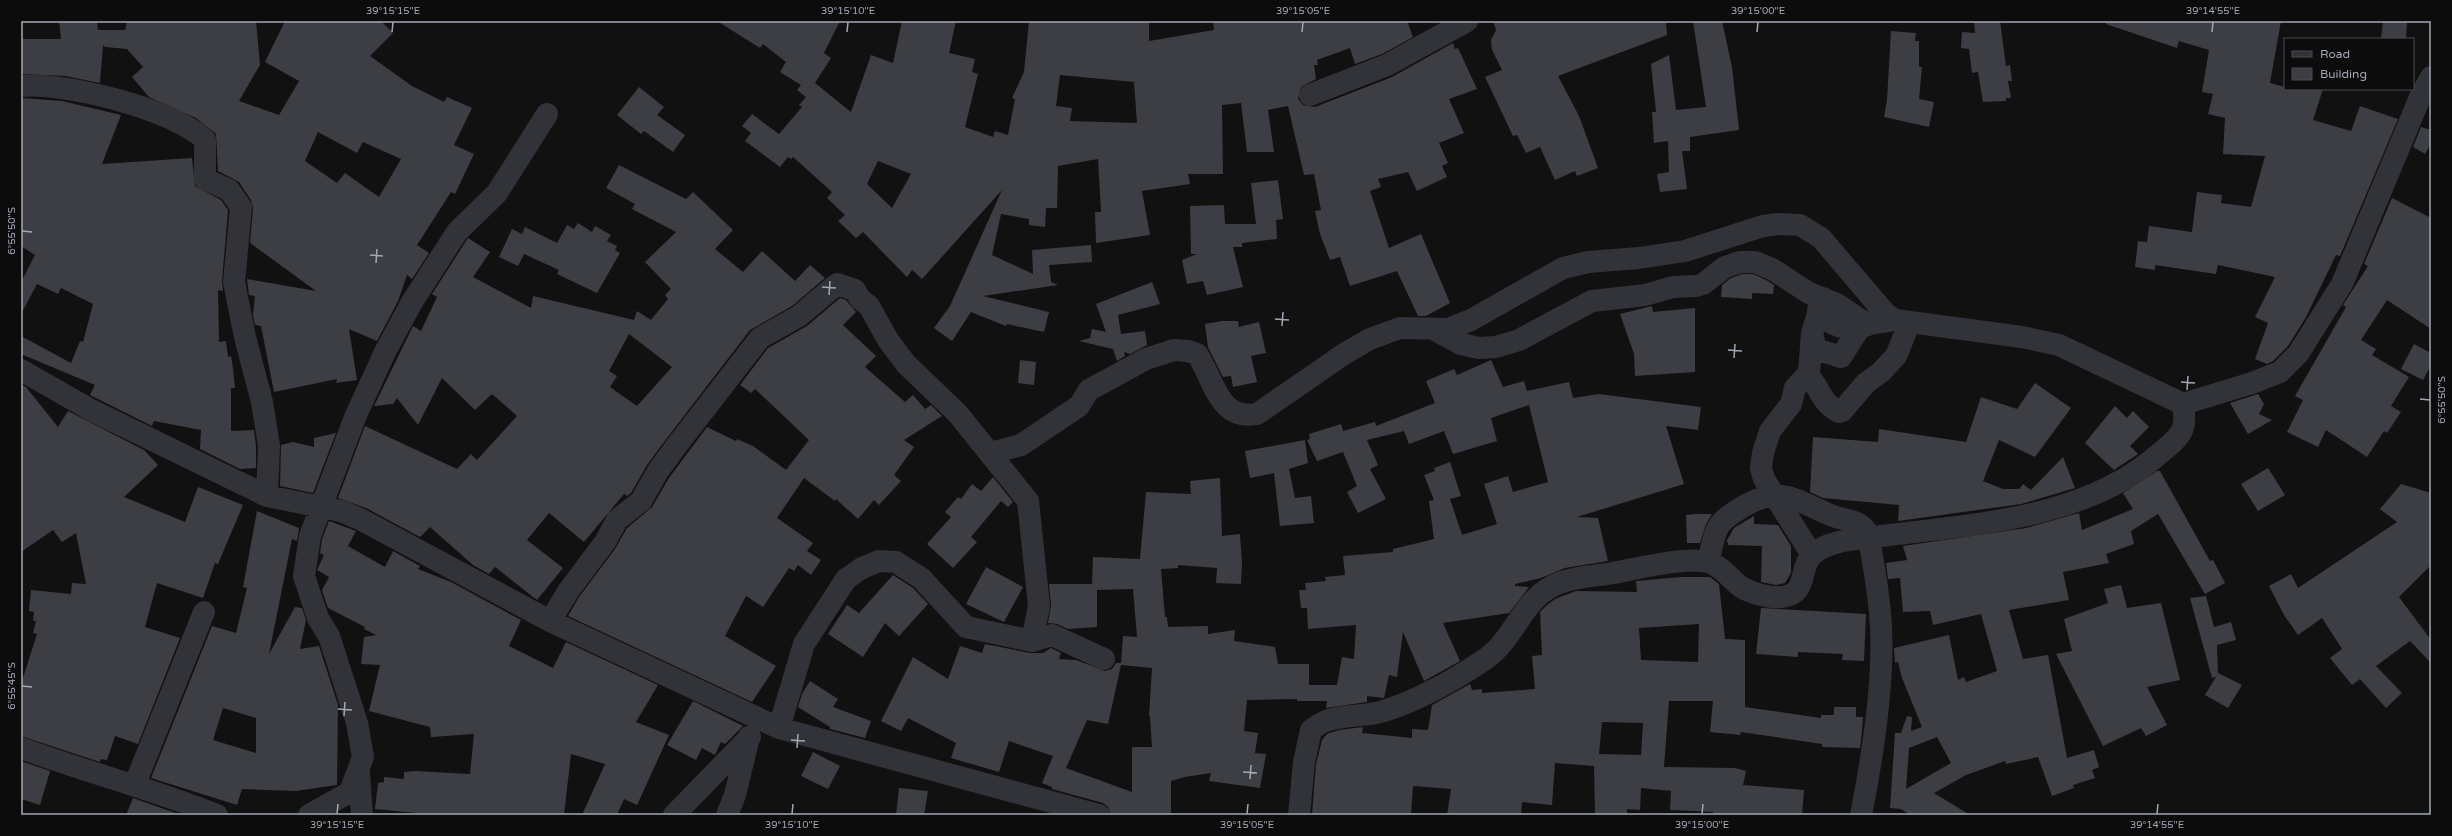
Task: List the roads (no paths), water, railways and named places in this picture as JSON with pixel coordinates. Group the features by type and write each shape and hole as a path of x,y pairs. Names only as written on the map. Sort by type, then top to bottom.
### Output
{"street":[{"path":"1310,95 1380,68 1462,23"},
{"path":"1434,330 1461,344 1480,348 1496,346 1519,340 1592,301 1645,295 1673,287 1696,286 1703,284 1725,267 1740,262 1755,262 1765,265 1800,288 1820,304 1821,316 1831,324 1846,327 1902,322 2022,337 2059,345 2183,404 2252,383 2280,372 2298,354 2342,284 2421,95 2431,77"},
{"path":"21,86 80,92 132,104 170,118 205,140 205,179 229,190 237,198 241,207 234,282 245,337 262,402 269,446 267,496"},
{"path":"309,815 350,792 359,772 363,757 357,723 328,636 318,618 304,576 310,536 356,415 385,352 412,302 457,232 497,193 547,114"},
{"path":"991,452 1021,445 1079,406 1089,390 1108,378 1160,353 1181,350 1197,354 1209,380 1226,406 1236,413 1248,416 1257,414 1344,354 1370,339 1400,328 1419,327 1434,330 1448,329 1471,320 1563,268 1588,262 1639,258 1685,251 1763,226 1779,224 1800,225 1821,238 1885,313 1902,322"},
{"path":"550,621 569,590 605,542 617,520 641,501 672,452 760,338 799,316 837,284 855,290 860,299 868,306 888,340 906,364 958,414 991,452 1028,501 1039,606 1032,641"},
{"path":"1812,555 1774,495 1763,474 1763,453 1770,431 1791,404 1795,388 1808,376 1812,333 1820,304"},
{"path":"1808,376 1814,382 1826,403 1835,410 1842,411 1866,383 1881,372 1896,356 1902,322"},
{"path":"1812,333 1816,349 1840,357 1865,325"},
{"path":"21,370 91,410 267,496 341,511 360,519 550,621 773,725 1099,815"},
{"path":"1299,815 1306,750 1311,730 1328,720 1367,716 1410,702 1487,658 1501,644 1532,600 1546,588 1585,576 1632,568 1682,562 1708,562 1725,572 1742,588 1760,595 1780,598 1792,594 1802,585 1807,563 1812,555 1844,542 1989,522 2059,507 2119,484 2152,460 2182,434 2186,421 2183,404"},
{"path":"1708,562 1715,536 1723,518 1754,500 1774,495 1797,500 1832,516 1859,522 1865,526 1870,538 1880,614 1881,650 1878,693 1861,815"},
{"path":"674,815 750,737 773,725 804,644 846,579 862,568 880,561 896,562 921,578 966,627 1032,641 1052,635 1104,659"},
{"path":"135,784 204,612"},
{"path":"727,815 735,795 750,737"},
{"path":"21,748 80,769 135,784 217,815"},
{"path":"359,772 362,815"}]}
